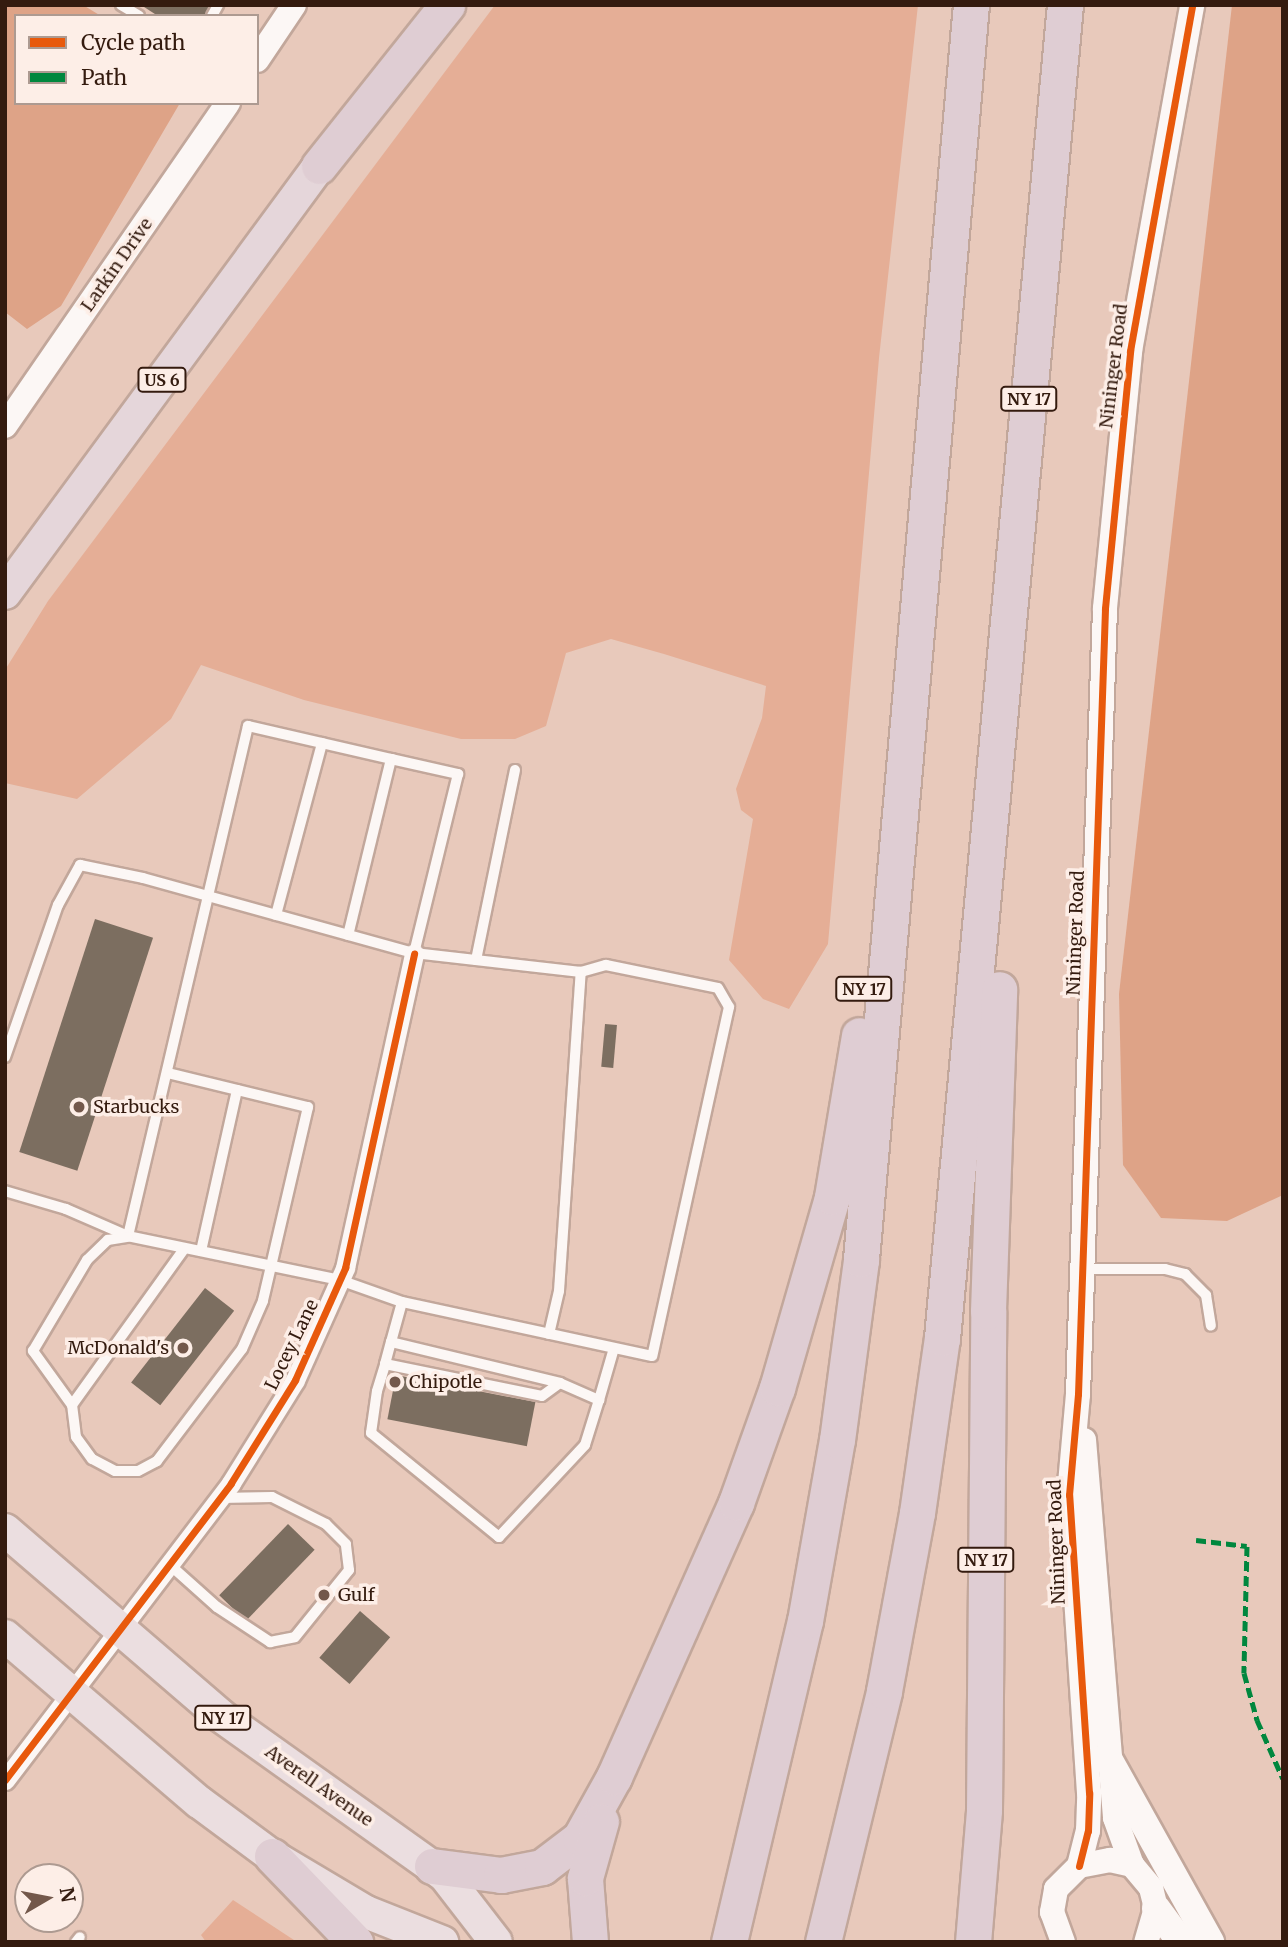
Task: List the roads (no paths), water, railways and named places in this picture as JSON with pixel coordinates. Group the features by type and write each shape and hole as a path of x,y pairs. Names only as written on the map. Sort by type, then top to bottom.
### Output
{"highway":[{"name":"US 6","path":"319,166 422,5"},
{"name":"US 6","path":"5,593 319,166 447,5"},
{"name":"NY 17","path":"432,1866 501,1875 542,1867 580,1838 614,1777 736,1503 818,1248 849,1111 871,913 913,672 971,5"},
{"name":"NY 17","path":"973,1942 985,1810 988,1311 1000,954 994,787 1065,5"},
{"path":"729,1942 786,1717 837,1440 862,1247 913,672"},
{"path":"823,1942 884,1691 930,1426 961,1158 994,787"},
{"path":"590,1942 584,1878 614,1777"},
{"path":"272,1856 355,1942"}],"main road":[{"name":"Averell Avenue","path":"5,1530 232,1724 432,1866 457,1888 496,1942"},
{"path":"5,1636 199,1802 272,1856 366,1912 442,1942"},
{"path":"1110,1762 1210,1942"},
{"path":"1156,1908 1181,1942"}],"street":[{"path":"259,57 294,5"},
{"name":"Nininger Road","path":"1079,1866 1090,1807 1069,1507 1078,1394 1098,746 1112,518 1142,274 1192,5"},
{"name":"Larkin Drive","path":"5,426 227,105"},
{"name":"Locey Lane","path":"5,1780 220,1498 295,1380 340,1280 414,953"},
{"name":"Nininger Road","path":"1078,1394 1091,1495 1117,1829 1132,1865 1151,1888 1156,1908"},
{"path":"1063,1942 1053,1922 1053,1899 1062,1880 1079,1866 1110,1860 1132,1865"},
{"path":"1146,1942 1156,1908"}],"lane":[{"path":"128,1237 211,897 248,726 458,774 414,953"},
{"path":"276,915 322,743"},
{"path":"348,935 391,760"},
{"path":"476,960 514,769"},
{"path":"5,1057 58,905 80,865 211,897 414,953 581,972 607,965 718,988 729,1007 652,1356 402,1302 340,1280 128,1237 66,1209 5,1191"},
{"path":"550,1334 559,1290 581,972"},
{"path":"128,1237 108,1240 87,1260 33,1351 72,1405 76,1437 92,1459 115,1471 138,1471 157,1461 242,1349 263,1301 268,1266 308,1107 168,1073"},
{"path":"201,1251 237,1090"},
{"path":"72,1405 185,1248"},
{"path":"1081,1269 1165,1269 1185,1274 1206,1295 1210,1326"},
{"path":"402,1302 385,1364 371,1433 499,1536 586,1445 614,1348"},
{"path":"391,1342 560,1383 599,1400"},
{"path":"385,1364 542,1396 560,1383"},
{"path":"170,1565 217,1607 270,1642 295,1637 348,1570 346,1544 326,1524 272,1497 220,1498"}],"place":[{"name":"Starbucks","path":"79,1107"},
{"name":"McDonald's","path":"183,1348"},
{"name":"Chipotle","path":"395,1382"},
{"name":"Gulf","path":"324,1595"}]}
